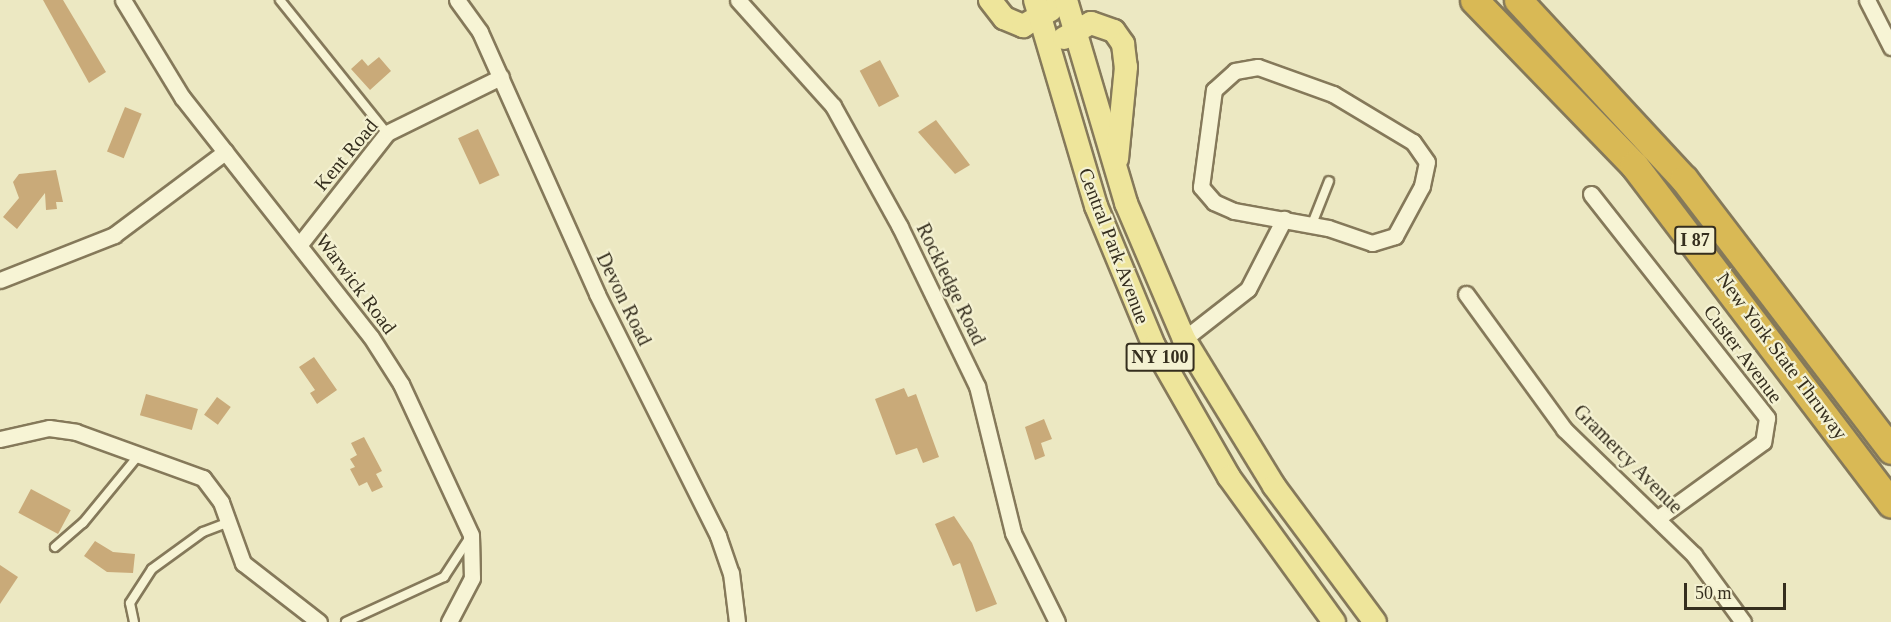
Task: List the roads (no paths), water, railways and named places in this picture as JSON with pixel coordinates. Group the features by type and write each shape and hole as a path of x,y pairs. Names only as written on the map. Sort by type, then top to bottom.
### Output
{"highway":[{"name":"New York State Thruway","path":"1474,0 1634,165 1891,503"},
{"name":"New York State Thruway","path":"1518,0 1684,178 1891,450"}],"main road":[{"path":"990,0 1016,24 1058,0"},
{"name":"Central Park Avenue","path":"1066,0 1116,176 1184,339 1279,493 1375,622"},
{"name":"Central Park Avenue","path":"1038,10 1096,206 1154,346 1238,491 1334,622"},
{"path":"1052,58 1074,28 1091,23 1108,27 1126,50 1116,176"}],"street":[{"name":"Warwick Road","path":"123,0 182,97 300,244 400,384 471,536 472,578 450,622"},
{"name":"Devon Road","path":"457,0 501,77 597,294 718,536 731,573 736,622"},
{"name":"Rockledge Road","path":"738,0 834,106 900,227 977,386 1013,533 1057,622"},
{"path":"1867,0 1890,43"},
{"path":"1258,67 1333,94 1413,142 1427,162 1422,186 1395,236 1372,243 1312,224 1234,211 1214,202 1201,187 1214,90 1235,70 1258,67"},
{"name":"Kent Road","path":"300,244 387,133 501,77"},
{"path":"0,280 114,235 225,152"},
{"name":"Custer Avenue","path":"1591,194 1767,418 1763,442 1658,518"},
{"path":"1184,339 1248,289 1284,219"},
{"name":"Gramercy Avenue","path":"1466,294 1564,429 1694,555 1743,622"},
{"path":"0,439 49,428 76,432 203,478 214,487 243,563 319,622"}],"lane":[{"path":"280,0 387,133"},
{"path":"1312,224 1329,181"},
{"path":"55,547 84,523 138,456"},
{"path":"134,622 128,613 133,595 152,569 203,532 227,523"},
{"path":"346,622 444,577 471,536"}]}
